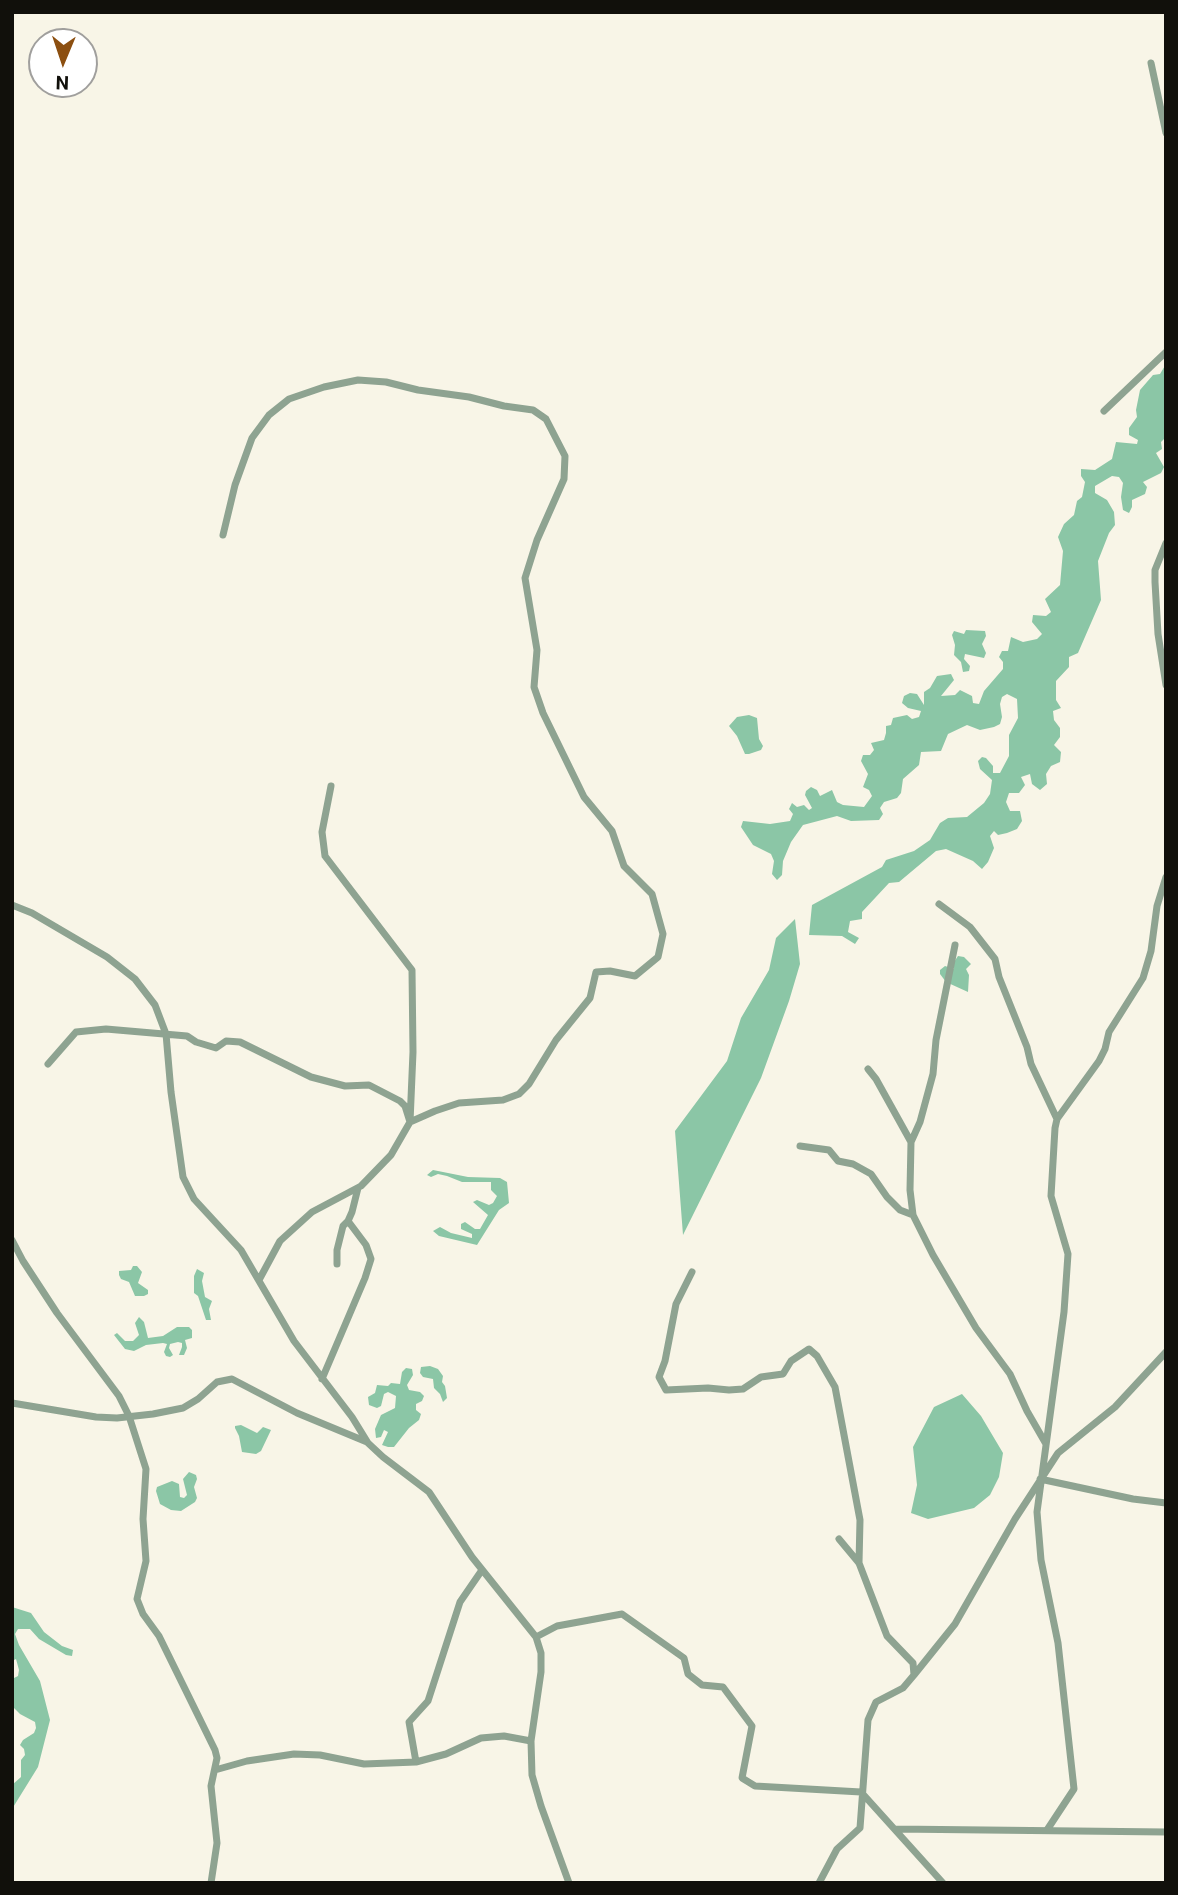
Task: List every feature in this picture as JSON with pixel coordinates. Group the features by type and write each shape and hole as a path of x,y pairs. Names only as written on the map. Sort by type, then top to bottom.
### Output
{"street":[{"path":"1151,64 1166,133"},
{"path":"1104,411 1166,352"},
{"path":"223,535 235,485 252,438 269,415 289,399 324,387 358,380 386,382 533,410 546,419 565,456 564,479 537,540 525,578 537,650 534,687 543,713 584,797 612,831 624,866 652,894 663,934 658,957 635,975 596,972 590,998 556,1040 519,1094 503,1100 459,1103 411,1122"},
{"path":"1166,543 1155,570 1155,582 1158,634 1166,685"},
{"path":"259,1280 281,1241 312,1212 358,1188 391,1155 411,1122 414,1052 412,970 325,856 322,832 331,786"},
{"path":"1047,1830 1074,1789 1058,1643 1041,1560 1038,1513 1040,1479 1064,1312 1068,1254 1051,1196 1053,1139 1058,1119 1099,1061 1109,1032 1143,978 1150,958 1157,906 1166,877"},
{"path":"939,904 970,927 995,959 1031,1064 1058,1119"},
{"path":"12,905 32,913 107,957 135,979 155,1005 166,1034 183,1177 194,1199 241,1250 294,1341 352,1417 368,1443 429,1492 470,1555 536,1637 541,1653 541,1672 531,1741 532,1775 569,1883"},
{"path":"955,945 936,1040 933,1074 920,1122 911,1142 910,1189 913,1215 976,1328 1010,1374 1046,1444"},
{"path":"48,1064 76,1032 106,1029 187,1036 195,1042 216,1048 226,1041 240,1042 311,1077 345,1086 369,1085 400,1101 405,1106 411,1122"},
{"path":"868,1069 877,1079 911,1142"},
{"path":"800,1146 829,1150 838,1161 853,1164 871,1174 900,1210 913,1215"},
{"path":"337,1264 337,1250 343,1226 352,1212 358,1188"},
{"path":"322,1379 371,1259 366,1245 348,1221"},
{"path":"12,1240 23,1261 119,1396 129,1416 146,1477 142,1519 147,1547 137,1594 138,1603 159,1636 215,1750 215,1770 211,1786 217,1843 211,1883"},
{"path":"692,1272 676,1304 665,1361 659,1377 666,1391 743,1389 761,1377 783,1374 791,1361 809,1349 817,1356 835,1387 860,1520 859,1563"},
{"path":"819,1883 837,1849 860,1828 867,1720 876,1702 903,1688 955,1624 1058,1453 1115,1407 1166,1352"},
{"path":"12,1403 27,1408 96,1417 129,1416 183,1408 217,1382 232,1379 297,1413 346,1436 368,1443"},
{"path":"1040,1479 1133,1499 1166,1503"},
{"path":"839,1539 859,1563 887,1636 913,1663 914,1675"},
{"path":"416,1762 409,1721 428,1701 460,1602 482,1570"},
{"path":"536,1637 556,1626 622,1614 684,1658 688,1674 702,1685 723,1687 752,1726 742,1778 755,1786 861,1792 943,1883"},
{"path":"215,1770 247,1761 294,1754 320,1755 364,1763 416,1762 446,1754 481,1738 504,1735 531,1741"},
{"path":"895,1829 1166,1832"}],"green space":[{"path":"1166,364 1166,437 1161,442 1162,449 1156,453 1164,467 1161,473 1143,482 1147,487 1145,494 1132,500 1129,513 1123,510 1123,483 1119,477 1112,476 1095,486 1095,493 1107,500 1114,512 1115,525 1098,561 1101,600 1078,653 1069,657 1069,667 1056,681 1056,700 1061,708 1053,711 1054,720 1060,728 1060,737 1054,745 1061,752 1060,762 1051,766 1046,774 1047,784 1040,790 1032,784 1030,774 1021,777 1025,785 1019,793 1009,793 1006,802 1010,811 1020,811 1022,821 1017,829 1007,833 998,835 994,831 990,836 994,848 982,869 973,861 946,849 936,851 899,882 889,883 862,912 862,919 850,921 848,932 859,938 855,944 842,936 809,935 812,905 882,867 886,860 914,851 930,840 940,823 948,818 967,817 984,803 990,794 992,780 980,769 978,761 982,757 986,758 993,766 993,773 1000,773 1009,756 1009,735 1018,718 1017,699 1007,694 1002,697 1000,724 980,730 967,725 948,734 941,751 921,752 919,765 903,779 901,793 897,798 884,802 880,808 883,814 879,820 851,821 837,816 803,825 791,842 783,861 782,875 777,880 772,874 774,861 771,854 753,845 741,827 743,821 770,824 790,821 793,814 789,809 792,803 797,807 804,805 809,810 812,808 805,795 811,787 817,790 820,796 832,790 837,802 843,805 864,807 872,796 869,790 863,787 868,774 861,761 863,755 870,755 874,750 871,743 884,740 886,726 891,725 893,718 907,715 912,719 919,717 921,711 908,708 902,703 904,696 917,694 924,705 924,692 930,688 937,676 951,674 954,680 941,696 955,695 960,690 972,696 973,703 979,704 984,691 1003,669 1003,662 999,657 1002,651 1008,651 1011,637 1023,642 1037,639 1042,634 1032,622 1033,615 1046,616 1051,612 1045,599 1060,585 1063,551 1058,537 1064,524 1074,515 1077,501 1082,497 1085,482 1081,469 1095,470 1112,459 1116,442 1137,444 1138,440 1129,435 1129,428 1137,417 1140,390 1153,375 1160,374"},
{"path":"966,630 985,631 982,644 986,653 984,658 965,654 964,659 970,666 969,671 963,672 961,662 954,655 952,635 954,631 964,634"},
{"path":"749,715 757,718 759,739 763,746 761,750 745,754 729,726 737,717"},
{"path":"795,919 800,964 789,1001 761,1078 683,1235 675,1131 727,1061 741,1018 769,970 776,938"},
{"path":"958,956 964,957 971,964 966,969 969,975 968,992 946,982 940,974 940,970 945,966 954,969"},
{"path":"433,1170 468,1177 500,1178 507,1182 509,1203 499,1210 477,1245 439,1236 433,1231 440,1227 472,1238 472,1234 461,1229 461,1224 465,1222 475,1229 480,1229 488,1215 473,1202 477,1200 489,1205 493,1203 497,1196 491,1190 491,1182 462,1182 438,1174 431,1177 427,1175"},
{"path":"133,1266 137,1266 142,1272 138,1283 148,1290 148,1294 144,1296 135,1296 129,1282 121,1279 119,1275 119,1271 131,1270"},
{"path":"197,1269 204,1273 202,1281 205,1297 212,1301 209,1309 211,1320 206,1320 198,1296 194,1293 194,1276"},
{"path":"139,1317 144,1322 148,1338 163,1336 177,1327 189,1327 192,1330 192,1338 185,1340 187,1348 184,1355 179,1355 182,1343 178,1342 170,1344 173,1355 170,1357 164,1352 167,1344 163,1343 146,1345 134,1351 125,1349 114,1335 117,1333 125,1341 133,1341 139,1335 135,1323"},
{"path":"421,1367 438,1369 443,1376 447,1398 443,1402 434,1388 433,1379 423,1377 420,1373"},
{"path":"406,1368 412,1369 413,1375 407,1385 409,1390 420,1392 424,1396 422,1401 416,1404 416,1410 421,1414 419,1420 394,1447 388,1447 382,1445 388,1432 384,1430 381,1437 376,1438 375,1429 381,1415 395,1408 396,1396 388,1392 384,1394 381,1406 377,1408 369,1405 368,1397 375,1393 377,1385 400,1384 402,1372"},
{"path":"962,1394 981,1416 1003,1453 999,1477 990,1495 974,1508 928,1519 911,1513 917,1485 913,1447 934,1407"},
{"path":"241,1425 257,1433 263,1427 271,1430 261,1451 256,1454 242,1452 235,1428"},
{"path":"189,1472 196,1475 197,1479 194,1487 197,1498 195,1502 181,1511 171,1510 160,1504 157,1487 172,1481 179,1484 180,1497 187,1495 183,1479"},
{"path":"12,1607 31,1613 44,1632 62,1646 73,1650 72,1656 66,1655 39,1639 30,1629 18,1629 15,1634 40,1681 50,1720 38,1767 12,1809 12,1785 21,1777 21,1760 25,1755 20,1745 36,1728 35,1722 12,1706 12,1679 18,1676 19,1670 16,1659 12,1661"}]}
